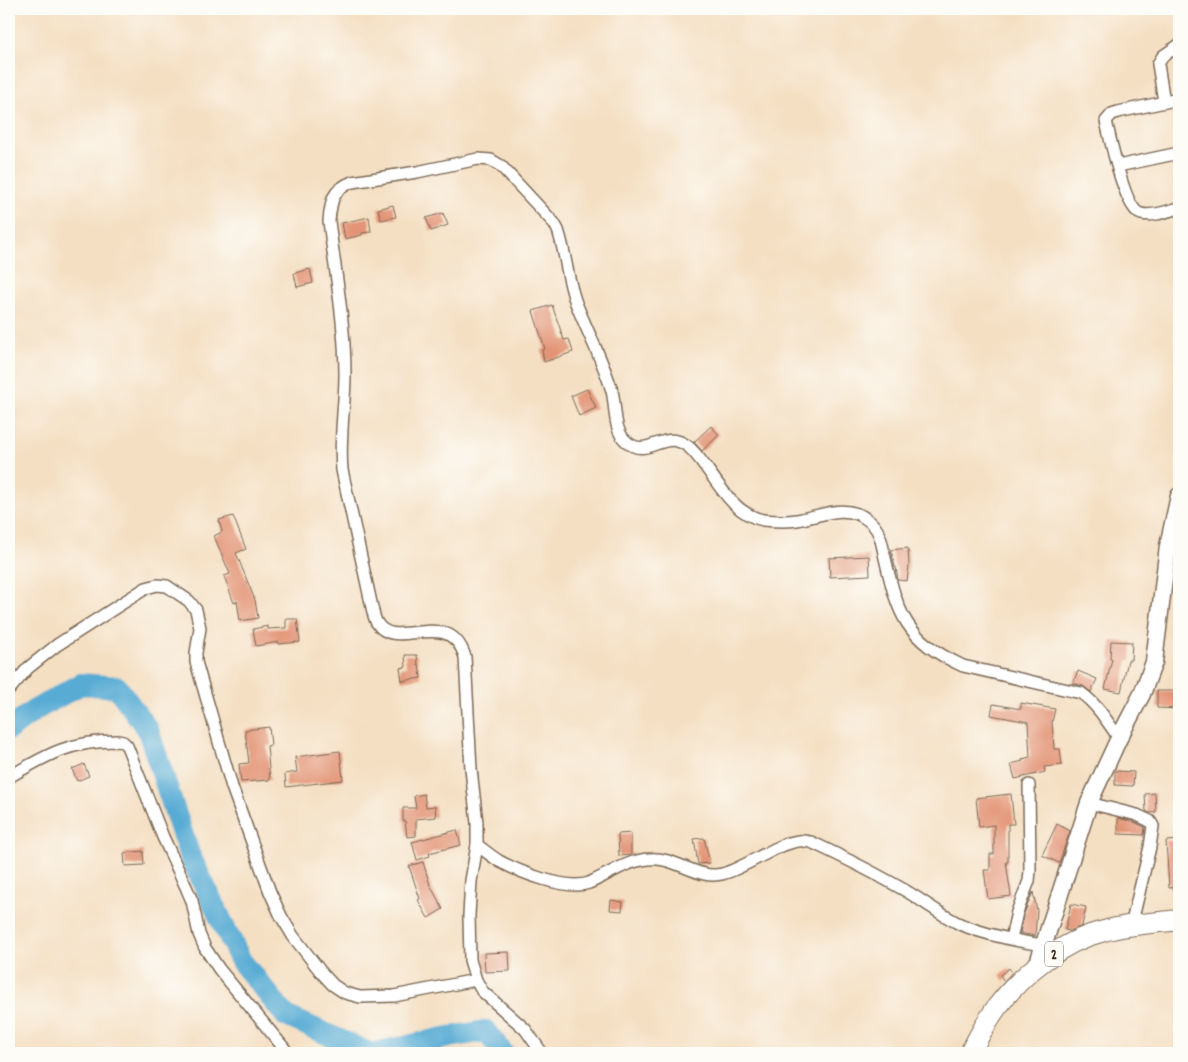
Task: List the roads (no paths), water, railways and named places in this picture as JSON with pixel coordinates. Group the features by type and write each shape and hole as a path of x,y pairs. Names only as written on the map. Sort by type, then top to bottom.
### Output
{"highway":[{"name":"2","path":"970,1053 997,1007 1014,988 1058,951 1079,940 1103,931 1179,920"}],"street":[{"path":"1164,102 1158,64 1163,56 1179,45"},
{"path":"1179,99 1118,112 1106,121 1125,193 1137,212 1152,215 1179,208"},
{"path":"1118,166 1179,153"},
{"path":"542,1053 525,1029 482,992 470,960 469,915 471,881 477,845 477,823 465,657 462,646 448,634 438,632 396,634 387,632 376,623 373,612 342,470 340,448 345,375 343,335 329,221 331,203 336,193 343,186 352,182 417,172 469,160 486,159 501,166 554,223 558,230 570,286 612,389 619,432 625,441 643,449 665,441 675,440 684,443 733,502 747,514 761,519 778,521 797,520 826,512 842,511 856,514 869,520 881,537 893,593 901,614 923,642 946,658 963,666 1081,693 1096,706 1119,738"},
{"path":"1038,966 1089,803 1142,694 1154,662 1168,546 1179,496"},
{"path":"9,690 28,668 57,645 146,588 157,585 167,586 189,601 196,610 200,628 196,662 232,787 270,892 281,916 308,957 333,985 345,993 360,997 394,996 476,980"},
{"path":"9,776 56,750 78,744 123,742 127,746 163,837 192,901 199,934 205,948 219,969 288,1053"},
{"path":"1011,939 1017,912 1029,881 1029,785"},
{"path":"1089,803 1137,814 1150,821 1153,826 1150,847 1131,926"},
{"path":"477,845 497,860 510,866 547,880 564,885 577,886 637,861 650,858 673,863 700,874 723,874 785,845 799,841 811,842 906,891 943,916 960,924 1011,939 1043,945"}],"waterway":[{"path":"9,729 35,710 81,684 117,687 148,730 189,854 241,961 286,1016 369,1053"},
{"path":"375,1053 486,1031 503,1053"}]}
